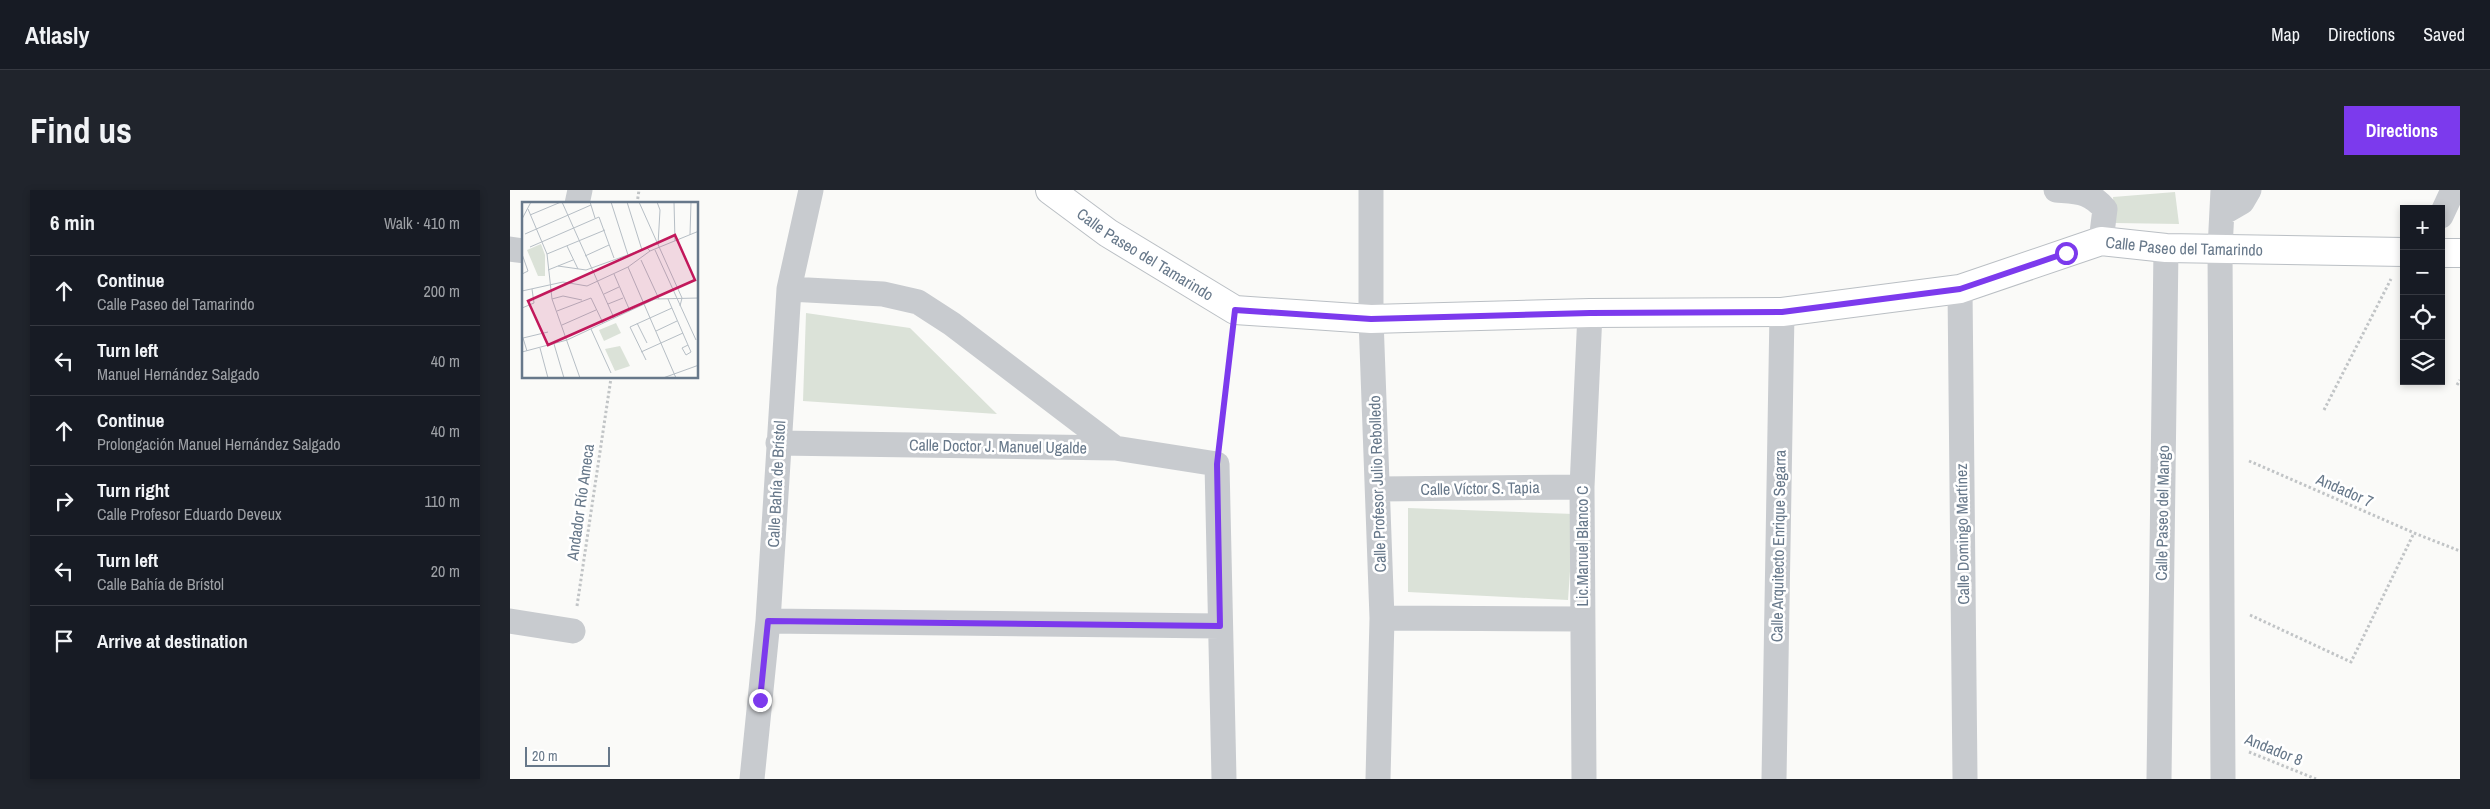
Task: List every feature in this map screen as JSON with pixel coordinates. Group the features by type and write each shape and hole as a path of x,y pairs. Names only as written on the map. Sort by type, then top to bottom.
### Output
{"street":[{"name":"Calle Bahía de Brístol","path":"752,779 768,621 789,289 811,190"},
{"name":"Calle Paseo del Tamarindo","path":"1050,190 1108,233 1235,310 1371,319 1590,313 1782,312 1960,289 2101,241 2166,248 2220,249 2399,262"},
{"name":"Calle Profesor Julio Rebolledo","path":"1371,190 1371,319 1382,618 1378,779"},
{"path":"2056,190 2086,193 2096,198 2105,209 2101,241"},
{"path":"2223,779 2220,249 2223,202 2242,202 2249,190"},
{"path":"2445,207 2453,190"},
{"name":"Calle Paseo del Mango","path":"2159,779 2166,248"},
{"path":"2445,253 2460,253"},
{"path":"789,289 883,294 918,302 952,324 1115,448"},
{"name":"Calle Domingo Martínez","path":"1960,289 1965,779"},
{"name":"Calle Arquitecto Enrique Segarra","path":"1774,779 1782,312"},
{"name":"Lic.Manuel Blanco C","path":"1584,779 1582,487 1590,313"},
{"name":"Calle Doctor J. Manuel Ugalde","path":"778,443 1115,448 1217,464"},
{"path":"1217,464 1224,779"},
{"name":"Calle Víctor S. Tapia","path":"1378,489 1582,487"},
{"path":"1382,618 1582,619"},
{"path":"510,621 574,631"},
{"path":"768,621 1220,626"}],"path":[{"path":"2324,410 2399,262"},
{"path":"1217,464 1235,310"},
{"name":"Andador Río Ameca","path":"574,631 610,379"},
{"path":"2457,386 2460,380"},
{"name":"Andador 7","path":"2221,449 2414,533 2460,551"},
{"path":"2222,602 2351,662 2414,533"},
{"name":"Andador 8","path":"2223,741 2316,779"}],"shaded area":[{"path":"2175,192 2179,224 2115,223 2113,197"},
{"path":"806,313 910,328 997,414 803,401"},
{"path":"1408,508 1574,514 1568,600 1408,592"}],"route":[{"path":"760,700 768,621 1220,626 1217,464 1235,310 1371,319 1590,313 1782,312 1960,289 2066,253"}]}
